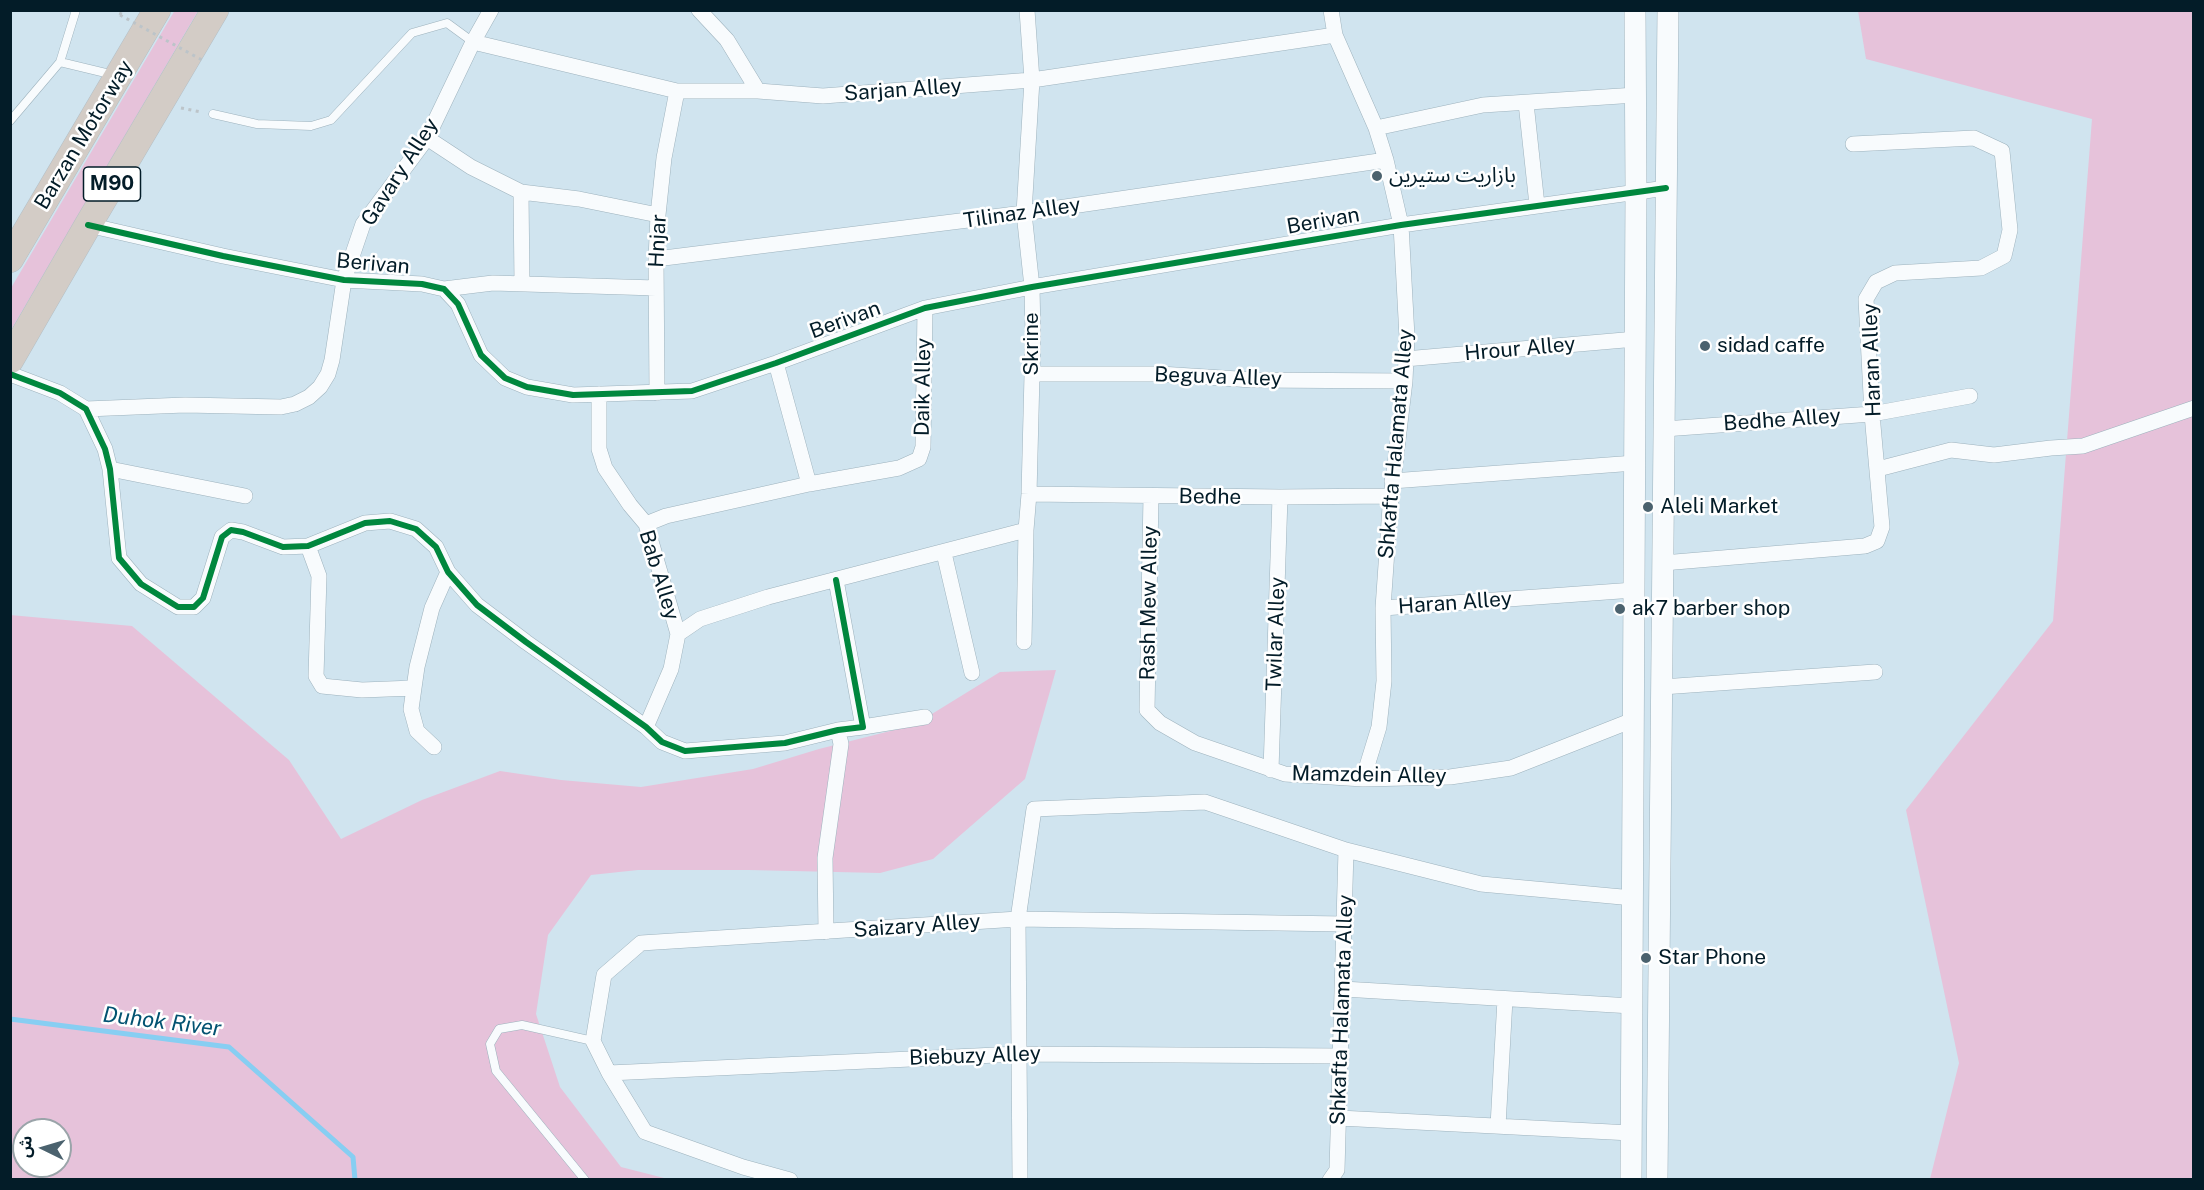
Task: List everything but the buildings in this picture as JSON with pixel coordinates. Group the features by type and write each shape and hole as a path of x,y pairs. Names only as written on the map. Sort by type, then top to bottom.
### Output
{"highway":[{"name":"Barzan Motorway","path":"10,259 157,10"},
{"name":"M90","path":"10,360 215,10"}],"street":[{"name":"Gavary Alley","path":"86,410 185,405 281,407 302,401 320,387 328,374 344,280 363,224 427,138 491,10"},
{"path":"699,10 727,40 758,91"},
{"name":"Skrine","path":"1024,642 1032,374 1032,287 1024,213 1032,80 1027,10"},
{"name":"Shkafta Halamata Alley","path":"1331,10 1335,35 1376,128 1386,160 1401,225 1407,338 1405,381 1391,489 1383,608 1384,681 1378,727 1363,779"},
{"path":"1631,1179 1636,339 1635,10"},
{"path":"1657,1179 1668,10"},
{"name":"Sarjan Alley","path":"473,42 677,91 758,91 823,96 1032,80 1335,35"},
{"name":"Hnjar","path":"657,393 658,215 664,158 677,91"},
{"path":"1376,128 1483,105 1526,104 1636,95"},
{"path":"1526,104 1537,205"},
{"path":"427,138 471,167 521,192 579,199 658,215"},
{"name":"Haran Alley","path":"1663,563 1865,546 1877,541 1882,527 1872,414 1866,300 1876,282 1895,273 1981,268 2004,256 2010,230 2002,151 1974,138 1853,144"},
{"name":"Tilinaz Alley","path":"656,259 1024,213 1386,160"},
{"name":"Berivan","path":"88,225 223,256 344,280 422,284 444,289 458,304 480,355 505,378 527,387 573,395 692,391 776,363 925,308 1032,287 1401,225 1666,188"},
{"path":"521,192 522,284"},
{"path":"444,289 493,283 656,288"},
{"name":"Daik Alley","path":"646,524 666,516 809,484 899,468 919,459 922,447 925,308"},
{"name":"Hrour Alley","path":"1405,359 1636,339"},
{"path":"776,363 809,484"},
{"path":"10,374 60,393 86,410 105,449 110,469 119,558 141,584 178,607 194,608 203,598 222,537 231,530 283,546 308,546 365,523 390,521 416,529 436,547 448,572 477,605 646,727 662,742 685,751 785,743 838,730 925,717"},
{"name":"Beguva Alley","path":"1032,374 1160,374 1253,380 1405,381"},
{"name":"Bab Alley","path":"599,394 599,449 604,468 646,524 678,634 671,669 646,727"},
{"name":"Bedhe Alley","path":"1664,429 1872,414 1970,396"},
{"path":"1878,469 1951,450 1994,455 2050,447 2083,446 2193,408"},
{"path":"1391,489 1635,463"},
{"path":"110,469 245,496"},
{"name":"Bedhe","path":"1029,494 1280,497 1391,489"},
{"name":"Rash Mew Alley","path":"1146,710 1152,496"},
{"name":"Twilar Alley","path":"1271,770 1280,497"},
{"path":"678,634 700,619 768,597 1026,530"},
{"path":"308,546 319,576 316,676 322,686 362,690 414,688"},
{"path":"944,553 972,673"},
{"path":"434,747 417,731 411,709 417,667 432,608 448,572"},
{"path":"836,580 864,727"},
{"name":"Haran Alley","path":"1383,608 1634,590"},
{"path":"1662,687 1875,672"},
{"name":"Mamzdein Alley","path":"1146,710 1160,723 1195,743 1271,770 1284,774 1363,779 1450,777 1511,768 1634,720"},
{"path":"826,932 825,858 841,744 838,730"},
{"path":"1020,1179 1018,919 1034,809 1205,802 1346,850 1481,884 1633,898"},
{"name":"Shkafta Halamata Alley","path":"1333,1175 1339,1118 1346,850"},
{"name":"Saizary Alley","path":"593,1041 603,975 641,943 1018,919 1344,924"},
{"path":"1343,989 1632,1006"},
{"path":"1498,1126 1504,999"},
{"path":"593,1041 609,1073 645,1132 743,1167 790,1179"},
{"name":"Biebuzy Alley","path":"609,1073 1018,1054 1340,1056"},
{"path":"1339,1118 1631,1133"}],"lane":[{"path":"10,121 60,62 76,10"},
{"path":"213,114 257,124 311,126 331,120 412,33 447,23 473,42"},
{"path":"60,62 119,76"},
{"path":"585,1179 496,1071 490,1044 499,1029 522,1024 593,1041"}],"path":[{"path":"122,10 120,15 202,60"},
{"path":"181,100 179,108 213,114"}],"shaded area":[{"path":"175,10 198,11 11,330 11,288"},
{"path":"1858,11 2193,11 2193,1179 1930,1179 1959,1063 1906,810 2053,621 2092,119 1866,59"},
{"path":"10,615 132,626 289,760 341,839 422,800 500,771 561,780 641,787 753,769 819,749 914,725 1000,672 1056,670 1025,779 933,859 880,873 638,870 591,875 548,935 536,1014 560,1087 621,1167 668,1179 11,1179"}],"waterway":[{"name":"Duhok River","path":"10,1019 229,1047 353,1157 355,1180"}],"cycle path":[{"path":"88,225 223,256 344,280 422,284 444,289 458,304 481,355 505,378 527,387 573,395 692,391 776,363 925,308 1032,287 1401,225 1666,188"},
{"path":"10,374 60,393 86,409 105,449 110,469 119,558 141,584 178,607 194,607 203,598 222,537 231,530 243,532 283,547 308,546 365,523 390,521 416,529 436,547 448,572 477,605 646,727 662,742 685,751 785,743 838,730 863,727 836,580"}],"place":[{"name":"بازاريت ستيرين","path":"1377,176"},
{"name":"sidad caffe","path":"1705,346"},
{"name":"Aleli Market","path":"1648,507"},
{"name":"ak7 barber shop","path":"1620,609"},
{"name":"Star Phone","path":"1646,958"}]}
